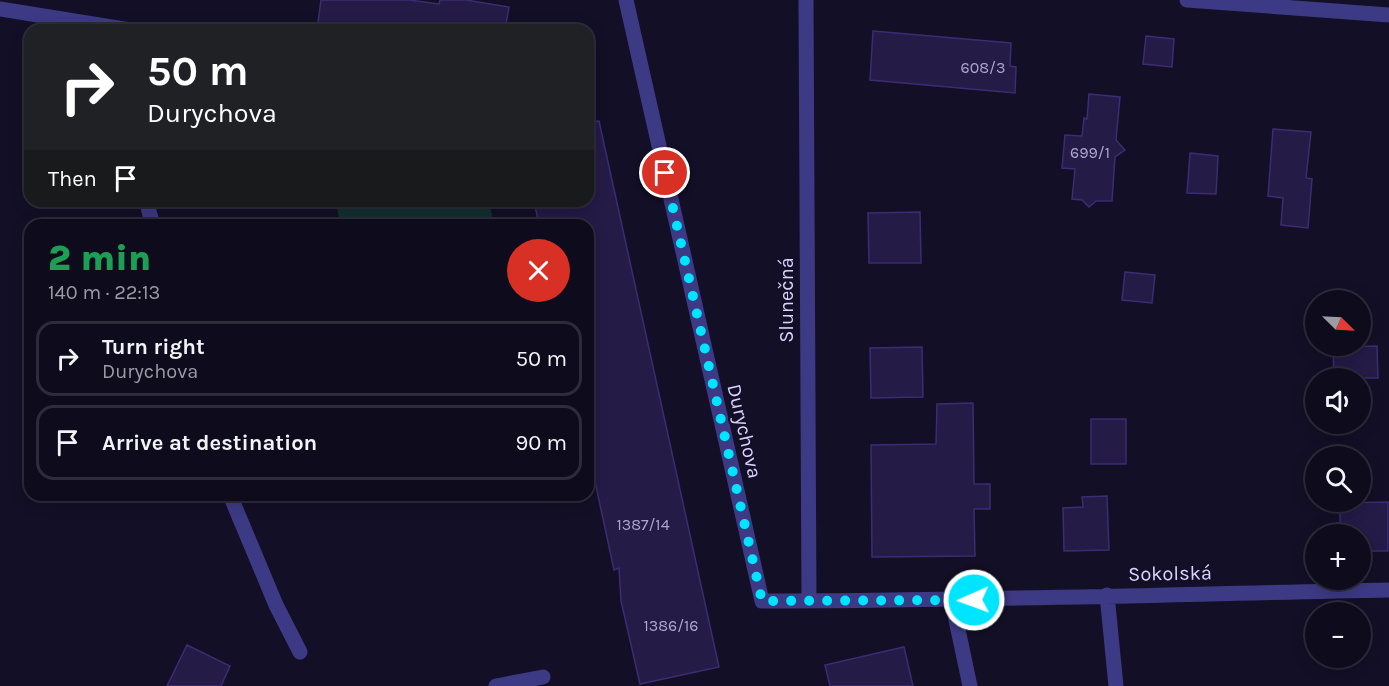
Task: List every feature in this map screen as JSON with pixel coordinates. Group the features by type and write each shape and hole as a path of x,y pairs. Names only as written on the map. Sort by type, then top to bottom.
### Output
{"street":[{"name":"Durychova","path":"626,0 762,601 952,601"},
{"name":"Slunečná","path":"806,0 809,601"},
{"path":"1187,0 1389,15"},
{"path":"0,9 93,24"},
{"path":"233,501 276,605 300,652"},
{"name":"Sokolská","path":"952,601 1107,595 1389,590"},
{"path":"1107,595 1116,686"},
{"path":"952,601 970,686"},
{"path":"496,686 543,677"}],"green space":[{"path":"336,207 490,207 493,219 340,219"}],"building":[{"path":"321,0 409,0 439,4 440,0 466,0 509,7 506,24 318,24"},
{"path":"873,31 1011,43 1010,66 1016,67 1015,93 870,80"},
{"path":"1146,36 1174,39 1172,67 1143,64"},
{"path":"1089,94 1120,97 1116,140 1125,150 1115,157 1112,201 1096,201 1089,207 1082,200 1072,199 1075,169 1062,168 1065,135 1082,136 1084,118 1087,119"},
{"path":"594,121 599,121 719,667 640,684 621,601 619,568 614,570 594,477 594,219 538,219 535,207 594,207"},
{"path":"1273,129 1311,132 1306,178 1312,179 1308,228 1281,225 1283,198 1268,196"},
{"path":"1190,153 1218,156 1216,194 1187,193"},
{"path":"920,212 921,263 869,263 868,213"},
{"path":"1125,272 1155,275 1152,303 1122,300"},
{"path":"1371,346 1377,346 1378,378 1371,378 1371,368 1334,368 1333,356 1371,356"},
{"path":"922,347 923,397 871,398 870,348"},
{"path":"973,403 974,484 990,484 990,509 974,509 975,556 872,557 871,445 936,444 937,404"},
{"path":"1091,419 1126,419 1126,464 1091,464"},
{"path":"1107,496 1109,550 1064,551 1063,508 1083,507 1082,497"},
{"path":"1371,502 1388,502 1388,551 1371,551 1371,524 1340,524 1340,512 1371,512"},
{"path":"187,645 230,666 221,686 167,686"},
{"path":"904,647 913,686 830,686 825,665"}],"route":[{"path":"665,173 762,601 974,600"}]}
